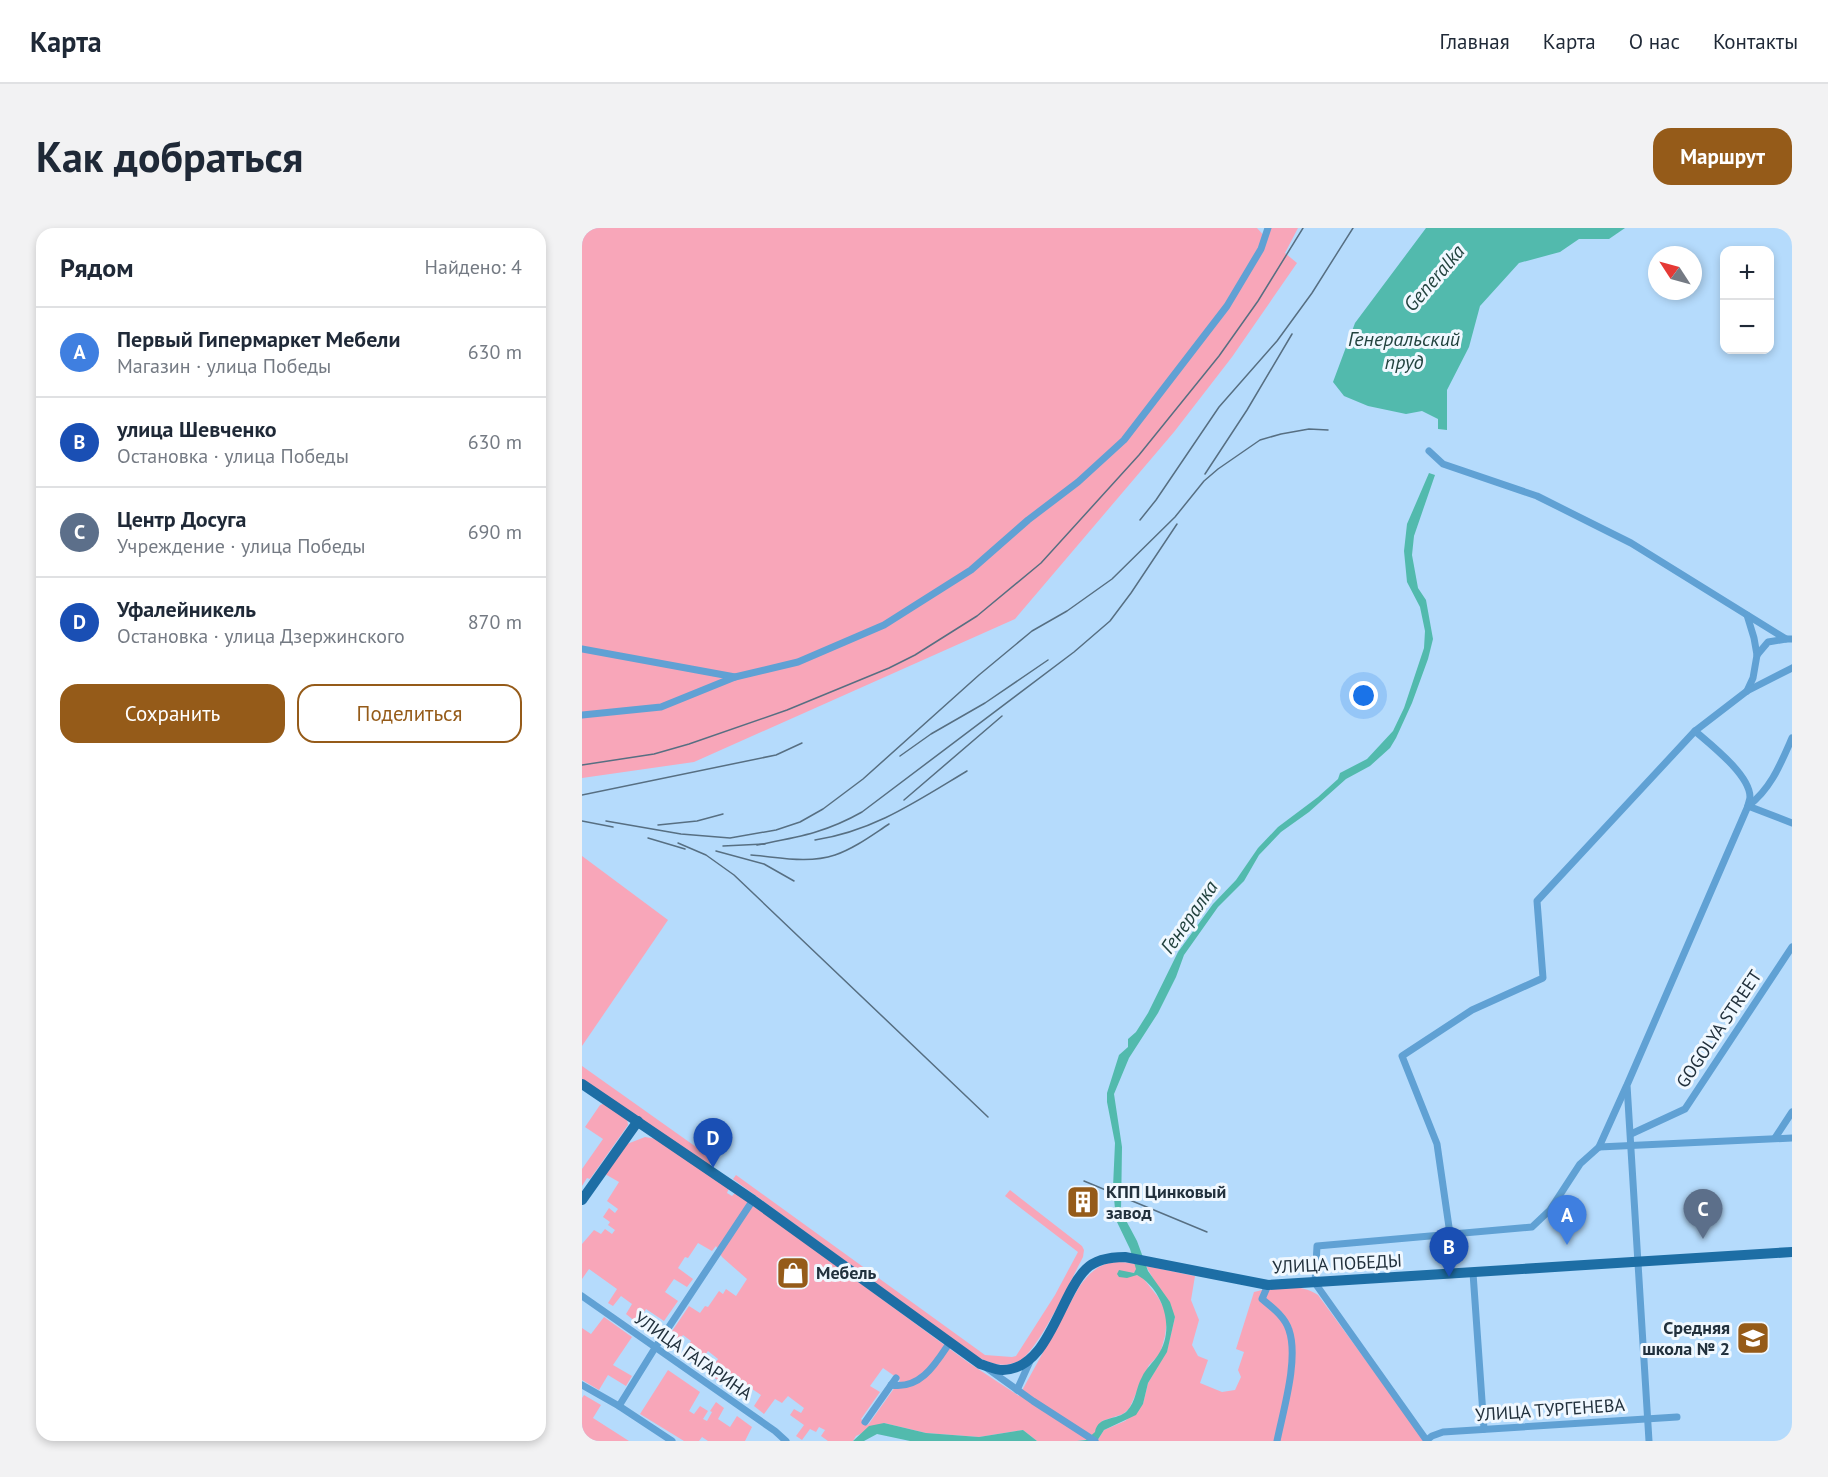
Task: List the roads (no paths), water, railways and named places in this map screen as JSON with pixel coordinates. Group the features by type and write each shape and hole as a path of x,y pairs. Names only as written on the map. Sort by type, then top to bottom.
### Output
{"main road":[{"path":"582,1084 753,1200 980,1364 1001,1370 1016,1368 1031,1359"},
{"path":"582,1200 638,1121"},
{"name":"УЛИЦА ПОБЕДЫ","path":"1031,1359 1043,1343 1083,1273 1102,1260 1125,1257 1268,1285 1792,1252"}],"street":[{"path":"582,716 661,707 735,676 798,662 884,625 971,570 1028,520 1078,482 1124,440 1227,306 1261,249 1268,228"},
{"path":"1428,451 1443,464 1537,496 1631,543 1746,615 1789,639"},
{"path":"1746,615 1757,655 1753,678 1747,691"},
{"path":"1757,655 1768,642 1789,639"},
{"path":"582,649 735,676"},
{"path":"1450,1234 1437,1144 1402,1056 1472,1010 1542,978 1537,901 1695,731 1747,691 1792,669"},
{"path":"1427,1441 1315,1283 1317,1246 1532,1227 1550,1210 1580,1164 1599,1147 1748,806 1750,795 1744,781 1724,756 1695,731"},
{"path":"1748,806 1760,797 1778,770 1792,738"},
{"path":"1748,806 1792,823"},
{"name":"GOGOLYA STREET","path":"1631,1134 1684,1109 1792,947"},
{"path":"1627,1085 1649,1441"},
{"path":"1775,1138 1792,1112"},
{"path":"1599,1147 1792,1138"},
{"path":"619,1406 753,1200"},
{"path":"1473,1273 1484,1429"},
{"path":"1268,1285 1262,1299 1279,1312 1289,1330 1292,1362 1277,1441"},
{"name":"УЛИЦА ГАГАРИНА","path":"582,1296 786,1441"},
{"path":"891,1385 897,1386 927,1374 950,1342"},
{"path":"1017,1390 1031,1359"},
{"path":"980,1364 1095,1441"},
{"path":"865,1422 896,1378"},
{"path":"582,1385 619,1406 669,1440"},
{"name":"УЛИЦА ТУРГЕНЕВА","path":"1427,1441 1432,1436 1443,1432 1677,1417"}],"water":[{"name":"Генеральский пруд","path":"1426,228 1625,228 1609,239 1579,239 1560,252 1519,263 1480,306 1469,347 1447,390 1447,430 1438,429 1438,419 1422,411 1406,414 1368,406 1344,396 1333,382 1355,323"},
{"name":"Генералка","path":"1429,473 1435,475 1414,536 1412,555 1418,588 1426,600 1433,639 1412,703 1396,738 1390,748 1370,766 1346,779 1309,812 1281,832 1259,855 1244,881 1218,907 1184,955 1158,1013 1129,1058 1114,1094 1122,1147 1121,1211 1137,1241 1148,1271 1170,1302 1175,1317 1167,1352 1148,1383 1143,1404 1136,1415 1104,1430 1097,1441 1077,1441 1086,1440 1095,1432 1100,1423 1127,1411 1140,1381 1158,1355 1166,1334 1164,1310 1154,1290 1137,1275 1127,1278 1119,1277 1117,1274 1119,1270 1134,1273 1136,1269 1130,1249 1116,1220 1113,1187 1115,1143 1107,1093 1119,1055 1128,1047 1128,1039 1136,1032 1148,1013 1178,952 1213,904 1236,880 1258,848 1278,827 1338,779 1340,773 1367,759 1393,731 1404,708 1424,648 1425,631 1420,607 1407,582 1404,551 1407,524"},
{"path":"884,1423 926,1433 979,1437 1023,1430 1037,1441 910,1441 877,1434 864,1441 853,1441 869,1426"}],"railway":[{"path":"582,765 654,754 787,710 889,668 915,655 977,616 1041,563 1139,455 1219,356 1258,301 1303,228"},
{"path":"1140,520 1219,407 1277,341 1312,293 1353,228"},
{"path":"1205,474 1247,410 1292,334"},
{"path":"606,821 681,834 730,838 776,830 800,822 823,809 863,779 979,675 1032,631 1067,611 1112,579 1175,517 1204,481 1218,469 1260,440 1309,429 1328,430"},
{"path":"757,845 823,830 862,812 1074,652 1110,621 1177,524"},
{"path":"900,756 1048,660"},
{"path":"904,800 1002,716"},
{"path":"582,795 776,755 802,743"},
{"path":"815,840 857,830 876,822 912,804 967,771"},
{"path":"658,825 697,821 723,814"},
{"path":"582,821 613,827"},
{"path":"751,855 793,859 825,858 849,849 889,824"},
{"path":"648,838 685,849"},
{"path":"678,843 706,855 734,875 988,1117"},
{"path":"723,846 765,844"},
{"path":"716,851 764,864 794,881"},
{"path":"1084,1181 1207,1232"}],"place":[{"name":"Уфалейникель","path":"713,1168"},
{"name":"КПП Цинковый завод","path":"1083,1202"},
{"name":"Центр Досуга","path":"1703,1239"},
{"name":"Первый Гипермаркет Мебели","path":"1567,1245"},
{"name":"Мебель","path":"793,1273"},
{"name":"улица Шевченко","path":"1449,1277"},
{"name":"Средняя школа № 2","path":"1753,1338"}],"water label":[{"name":"Generalka","path":"1434,278"}]}
